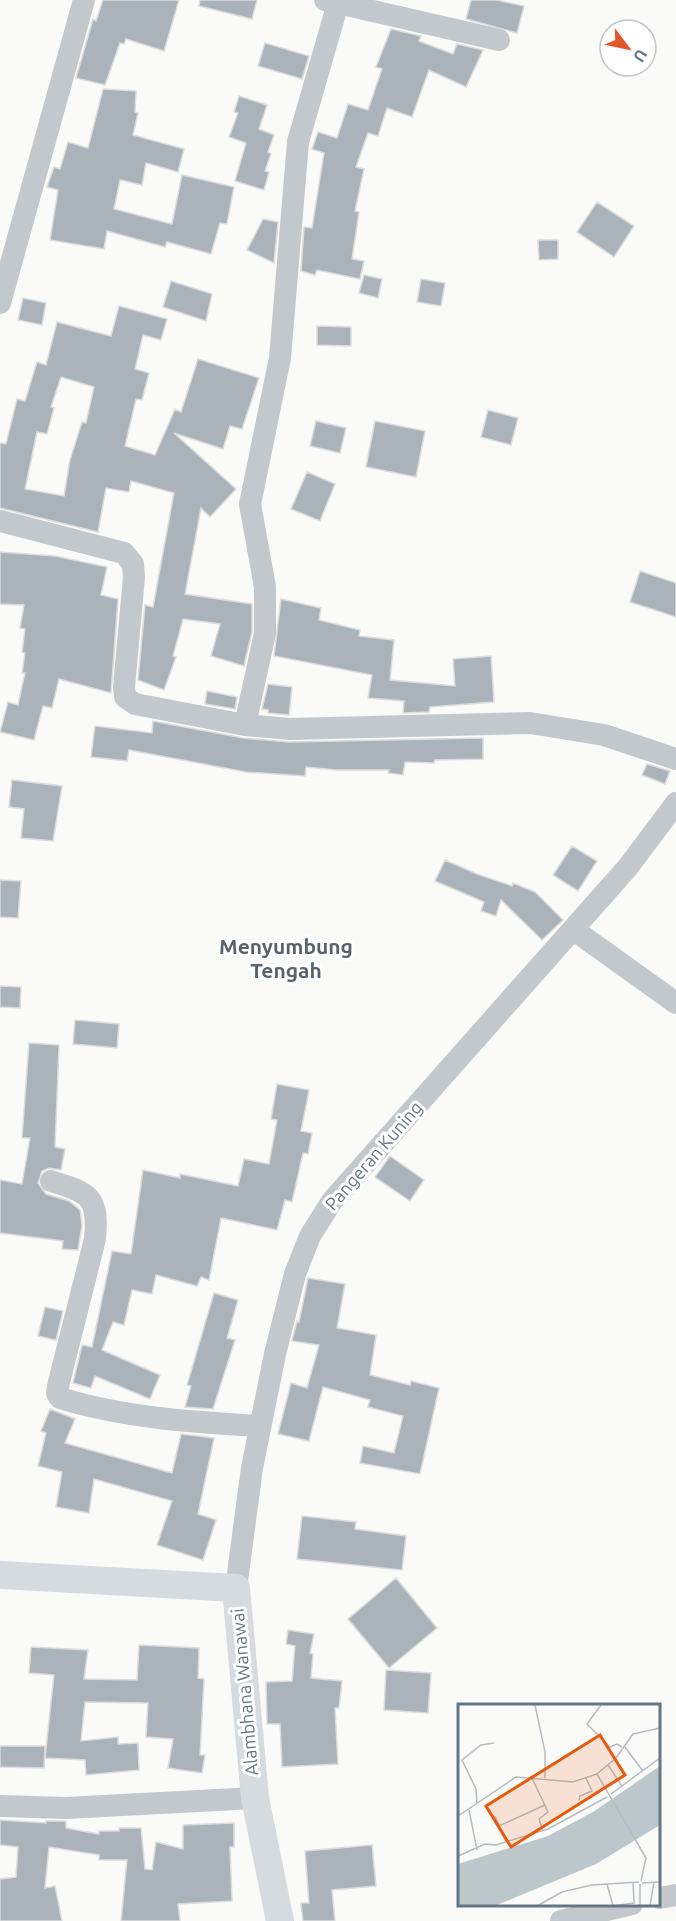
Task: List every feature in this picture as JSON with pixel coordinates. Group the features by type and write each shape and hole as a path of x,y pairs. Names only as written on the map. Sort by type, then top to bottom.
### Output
{"main road":[{"name":"Alambhana Wanawai","path":"13,1576 236,1588 255,1798 280,1921"}],"street":[{"path":"0,303 84,0"},
{"path":"245,725 266,633 265,587 250,504 280,358 298,142 332,1 499,40"},
{"path":"0,521 124,553 133,564 135,577 124,687 125,697 147,707 245,725 331,729 530,723 604,735 676,759"},
{"name":"Pangeran Kuning","path":"236,1588 260,1426 295,1274 310,1236 333,1201 574,930 628,867 676,803"},
{"path":"574,930 676,1003"},
{"path":"51,1181 82,1191 91,1198 97,1220 95,1239 59,1382 57,1393 60,1398 145,1416 260,1426"},
{"path":"0,1806 66,1808 255,1798"},
{"path":"661,1898 676,1894"},
{"path":"561,1921 628,1906"}],"building":[{"path":"103,0 179,0 164,51 126,39 124,44 120,43 105,85 76,78 93,19 96,21"},
{"path":"200,0 257,0 252,19 199,6"},
{"path":"471,0 496,0 524,6 517,33 466,19"},
{"path":"391,29 421,36 419,41 453,54 457,44 483,50 466,87 429,70 412,117 387,108 378,136 368,133 356,167 364,169 355,211 359,212 352,259 364,261 360,279 317,270 315,275 301,271 304,227 312,228 324,153 312,149 318,132 337,138 348,104 368,110 382,69 376,67"},
{"path":"265,43 309,56 302,79 258,66"},
{"path":"103,89 136,91 135,112 138,113 133,135 184,149 178,172 146,163 142,185 120,180 114,209 172,224 182,175 234,187 227,224 220,223 211,254 167,242 165,247 107,231 104,249 50,240 58,190 47,187 54,167 60,169 68,142 88,148"},
{"path":"239,96 267,105 259,129 274,135 268,152 271,154 265,171 269,172 264,190 235,181 246,143 229,137 238,113 234,112"},
{"path":"597,202 634,226 614,257 577,232"},
{"path":"263,219 278,222 274,263 247,250"},
{"path":"538,240 558,240 558,259 539,260"},
{"path":"364,275 382,279 378,298 359,293"},
{"path":"421,279 445,283 441,306 417,302"},
{"path":"171,281 212,294 206,321 163,307"},
{"path":"23,298 46,303 42,325 18,320"},
{"path":"119,306 167,319 161,340 143,335 135,369 149,373 142,400 136,399 125,446 155,455 175,409 181,412 198,359 259,378 242,429 230,426 223,449 174,433 236,489 210,517 201,508 185,594 252,604 252,632 244,666 211,656 220,624 183,619 173,656 176,657 164,690 138,680 145,605 153,607 174,493 131,481 129,492 106,488 98,532 0,508 0,443 6,444 17,399 25,401 37,362 46,365 57,322 111,336","holes":["61,377 94,387 86,423 82,422 70,460 64,496 25,489 37,432 47,434 54,408 51,407"]},
{"path":"317,326 351,327 351,346 317,345"},
{"path":"488,410 518,418 511,445 481,437"},
{"path":"316,421 346,428 340,453 310,446"},
{"path":"375,421 425,431 416,477 366,467"},
{"path":"307,472 335,484 320,521 291,509"},
{"path":"0,552 55,556 107,567 101,595 118,599 111,693 59,679 52,708 43,706 34,740 0,732 8,702 18,705 25,673 22,673 25,653 22,652 25,629 20,628 24,605 0,604"},
{"path":"640,571 676,583 676,617 630,602"},
{"path":"281,599 321,608 319,620 360,630 359,636 394,640 390,680 455,686 453,659 491,656 494,702 430,707 429,712 403,713 404,701 368,698 372,675 274,656"},
{"path":"268,684 292,687 289,715 268,713 268,710 262,709"},
{"path":"207,691 237,697 235,709 205,704"},
{"path":"153,721 243,738 289,742 483,738 483,759 435,760 434,763 405,762 403,775 388,773 389,770 336,770 306,767 305,776 246,772 129,750 127,761 91,757 95,726 152,733"},
{"path":"647,764 670,771 665,784 642,775"},
{"path":"12,780 62,786 53,841 21,838 24,809 9,807"},
{"path":"572,846 597,861 578,891 553,875"},
{"path":"445,860 477,874 512,886 513,883 535,892 563,920 542,940 501,900 496,916 481,911 484,902 435,881"},
{"path":"0,880 21,881 18,918 0,917"},
{"path":"0,986 21,987 20,1008 0,1007"},
{"path":"75,1020 119,1024 117,1048 73,1044"},
{"path":"29,1043 59,1045 55,1147 65,1149 61,1170 49,1168 42,1171 38,1183 46,1194 69,1201 80,1210 82,1225 78,1250 62,1249 63,1241 0,1233 0,1180 22,1184 30,1138 22,1138"},
{"path":"277,1084 309,1090 301,1131 312,1133 308,1154 303,1153 292,1202 285,1200 277,1230 221,1218 209,1280 201,1277 197,1286 156,1275 152,1294 132,1290 124,1325 113,1322 102,1350 160,1375 150,1399 95,1376 91,1388 73,1383 82,1345 92,1347 112,1251 131,1254 143,1170 180,1178 180,1174 238,1186 244,1159 269,1164 277,1120 271,1119"},
{"path":"390,1156 424,1180 410,1201 375,1177"},
{"path":"308,1278 345,1284 337,1328 376,1335 370,1375 410,1385 411,1381 439,1388 420,1474 360,1463 363,1446 394,1453 403,1416 368,1407 370,1400 323,1387 309,1441 278,1434 291,1383 307,1388 319,1345 292,1341 297,1321 299,1322"},
{"path":"214,1293 238,1300 227,1338 235,1340 213,1409 185,1407 191,1386 187,1385"},
{"path":"45,1307 63,1311 56,1340 38,1336"},
{"path":"50,1409 75,1419 65,1443 172,1473 181,1434 214,1438 198,1514 216,1520 203,1560 157,1545 172,1501 94,1479 89,1513 56,1507 62,1472 38,1466 46,1433 41,1431"},
{"path":"302,1516 356,1522 355,1529 406,1536 402,1570 297,1559"},
{"path":"396,1578 437,1628 389,1668 348,1619"},
{"path":"288,1630 314,1634 310,1653 313,1654 311,1678 342,1681 339,1708 335,1708 338,1764 282,1767 280,1724 267,1724 266,1682 292,1681 295,1646 286,1644"},
{"path":"139,1645 199,1648 198,1678 204,1679 200,1755 205,1755 202,1773 168,1768 173,1739 146,1737 148,1703 85,1702 81,1741 118,1737 118,1744 138,1743 139,1770 86,1775 85,1760 45,1758 54,1675 29,1673 31,1647 88,1650 84,1679 137,1680"},
{"path":"386,1670 431,1673 428,1713 384,1710"},
{"path":"0,1746 45,1746 44,1768 0,1767"},
{"path":"0,1820 46,1823 46,1821 66,1821 66,1828 99,1834 99,1831 119,1831 119,1828 141,1828 145,1869 152,1870 156,1842 183,1849 183,1825 234,1823 234,1847 230,1847 232,1901 178,1904 180,1921 121,1921 127,1860 99,1860 99,1855 49,1847 45,1888 55,1886 62,1921 0,1921 0,1879 16,1877 18,1847 0,1845"},
{"path":"372,1845 376,1886 332,1890 335,1921 303,1921 301,1903 309,1903 305,1851"}],"district":[{"name":"Menyumbung Tengah","path":"286,959"}]}
